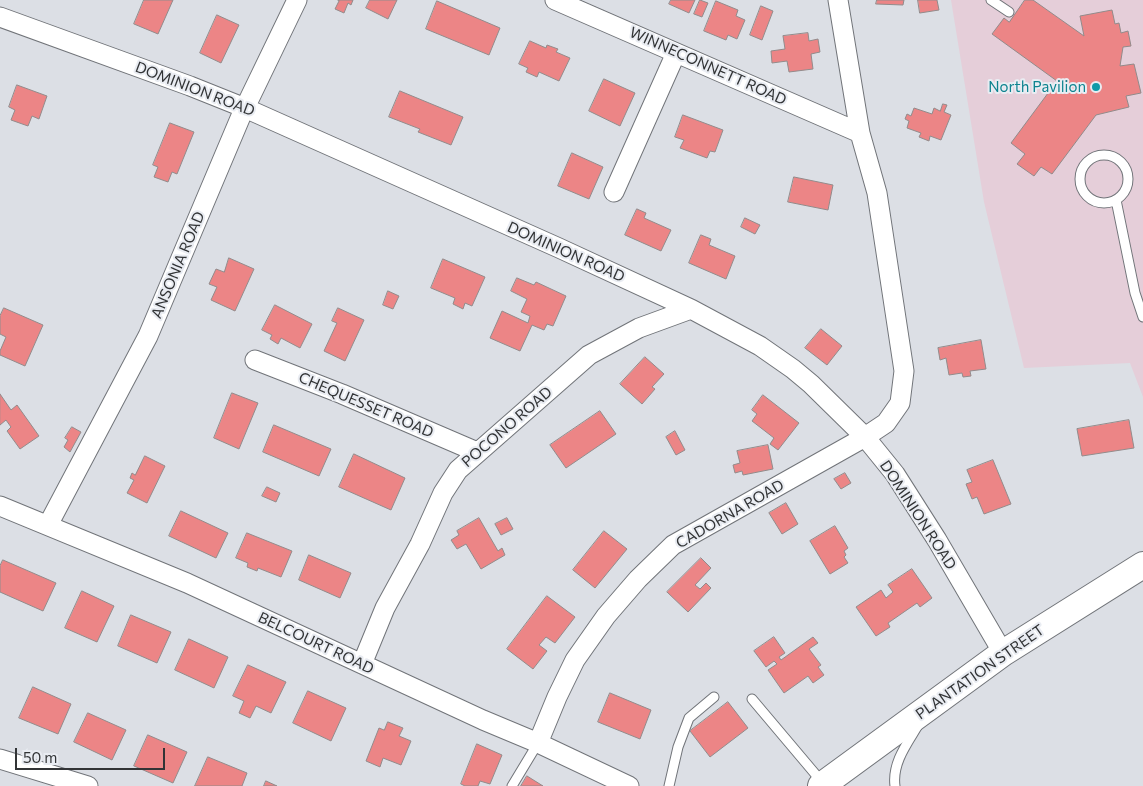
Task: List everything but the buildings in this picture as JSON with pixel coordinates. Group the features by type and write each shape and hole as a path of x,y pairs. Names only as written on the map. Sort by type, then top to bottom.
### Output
{"main road":[{"name":"PLANTATION STREET","path":"823,785 1004,653 1143,565"}],"street":[{"name":"ANSONIA ROAD","path":"48,525 148,336 245,108 297,0"},
{"name":"WINNECONNETT ROAD","path":"555,0 860,133"},
{"name":"CADORNA ROAD","path":"538,743 575,660 606,616 638,579 674,545 865,437 886,423 900,403 904,371 877,193 860,133 838,0"},
{"name":"DOMINION ROAD","path":"0,17 245,108 558,248 691,309 738,333 793,369 865,437 906,490 1004,653"},
{"path":"614,192 676,53"},
{"name":"POCONO ROAD","path":"362,664 385,608 420,544 443,493 458,470 589,355 639,328 691,309"},
{"name":"CHEQUESSET ROAD","path":"255,360 342,394 477,452"},
{"name":"BELCOURT ROAD","path":"0,506 187,583 629,786"},
{"path":"0,759 88,786"}],"lane":[{"path":"991,0 1009,12"},
{"path":"1097,156 1112,156 1124,166 1128,175 1128,183 1126,190 1116,200 1102,202 1093,200 1082,189 1080,174 1089,160 1097,156"},
{"path":"1116,200 1135,293 1143,317"},
{"path":"669,786 678,747 689,718 714,697"},
{"path":"752,699 823,785"},
{"path":"895,786 894,777 898,760 927,709"},
{"path":"512,786 538,743"}],"shaded area":[{"path":"951,0 1143,0 1143,397 1130,363 1024,368 984,202"}],"place":[{"name":"North Pavilion","path":"1096,87"}]}
